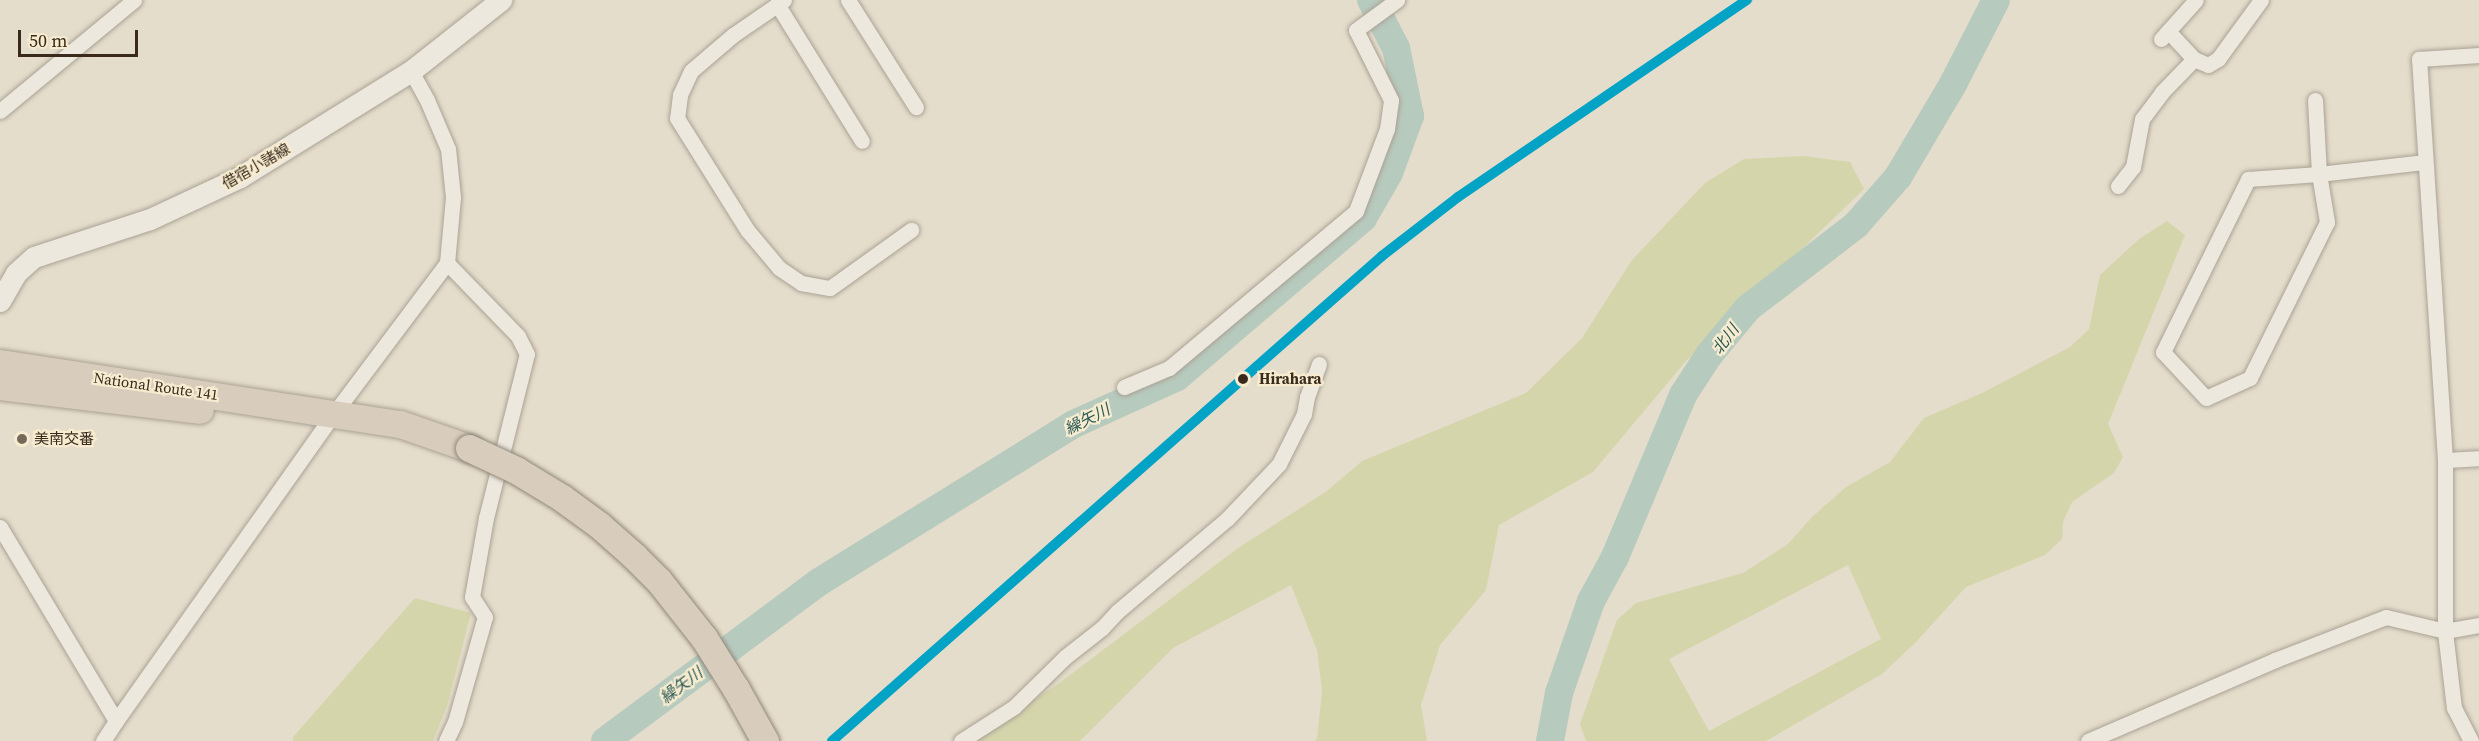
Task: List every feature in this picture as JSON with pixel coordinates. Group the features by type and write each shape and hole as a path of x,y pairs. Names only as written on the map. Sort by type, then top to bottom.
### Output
{"highway":[{"name":"National Route 141","path":"0,363 400,424 470,448 516,470 599,525 659,581 704,638 765,741"},
{"name":"National Route 141","path":"0,386 160,406 275,416 323,411"}],"main road":[{"name":"借宿小諸線","path":"0,301 8,274 34,257 150,219 240,177 411,71 501,0"}],"street":[{"path":"0,111 134,0"},
{"path":"848,0 915,106"},
{"path":"2196,0 2164,35 2194,59 2208,65 2218,59 2261,0"},
{"path":"862,141 781,2 691,71 680,95 677,118 748,231 779,268 801,283 830,288 911,230"},
{"path":"1124,387 1169,368 1356,211 1387,129 1391,100 1356,30 1392,3"},
{"path":"2470,741 2454,708 2445,631 2445,460 2419,60 2479,55"},
{"path":"2118,186 2133,167 2142,119 2162,92 2194,59"},
{"path":"103,741 323,411 447,263 453,197 448,149 427,99 411,71"},
{"path":"2315,100 2319,174 2327,222 2250,378 2206,398 2163,352 2248,179 2319,174 2425,162"},
{"path":"446,741 454,722 485,617 472,597 489,506 527,354 518,336 447,263"},
{"path":"961,741 1014,707 1065,657 1102,628 1118,611 1227,519 1279,464 1304,414 1307,397 1319,364"},
{"path":"2445,460 2479,458"},
{"path":"0,527 116,721"},
{"path":"2088,741 2284,657 2386,617 2445,631 2479,625"}],"green space":[{"path":"1804,156 1850,162 1864,189 1686,361 1593,472 1499,525 1486,590 1440,645 1421,705 1427,741 1314,741 1317,739 1322,691 1317,650 1291,585 1173,648 1080,741 971,741 1058,684 1238,548 1327,491 1362,461 1526,393 1582,338 1632,260 1705,183 1744,159"},
{"path":"2167,221 2185,235 2108,424 2123,457 2114,473 2072,502 2063,522 2062,539 2045,555 1966,587 1916,642 1882,674 1766,741 1586,741 1580,724 1617,620 1636,603 1743,573 1788,544 1812,517 1846,487 1890,462 1924,418 1982,393 2070,347 2089,329 2100,275 2139,239","holes":["1848,565 1881,639 1709,731 1669,659"]},
{"path":"415,598 471,613 447,706 433,741 293,741 293,737"}],"waterway":[{"name":"繰矢川","path":"605,741 819,582 1074,424 1177,377 1363,218 1389,173 1410,116 1396,48 1371,0"},
{"name":"北川","path":"1550,741 1559,693 1591,601 1615,557 1683,395 1709,355 1748,308 1856,225 1898,177 1953,84 1996,0"}],"transit line":[{"path":"832,741 1382,256 1458,197 1747,0"}],"place":[{"name":"Hirahara","path":"1243,379"},
{"name":"美南交番","path":"22,439"}]}
